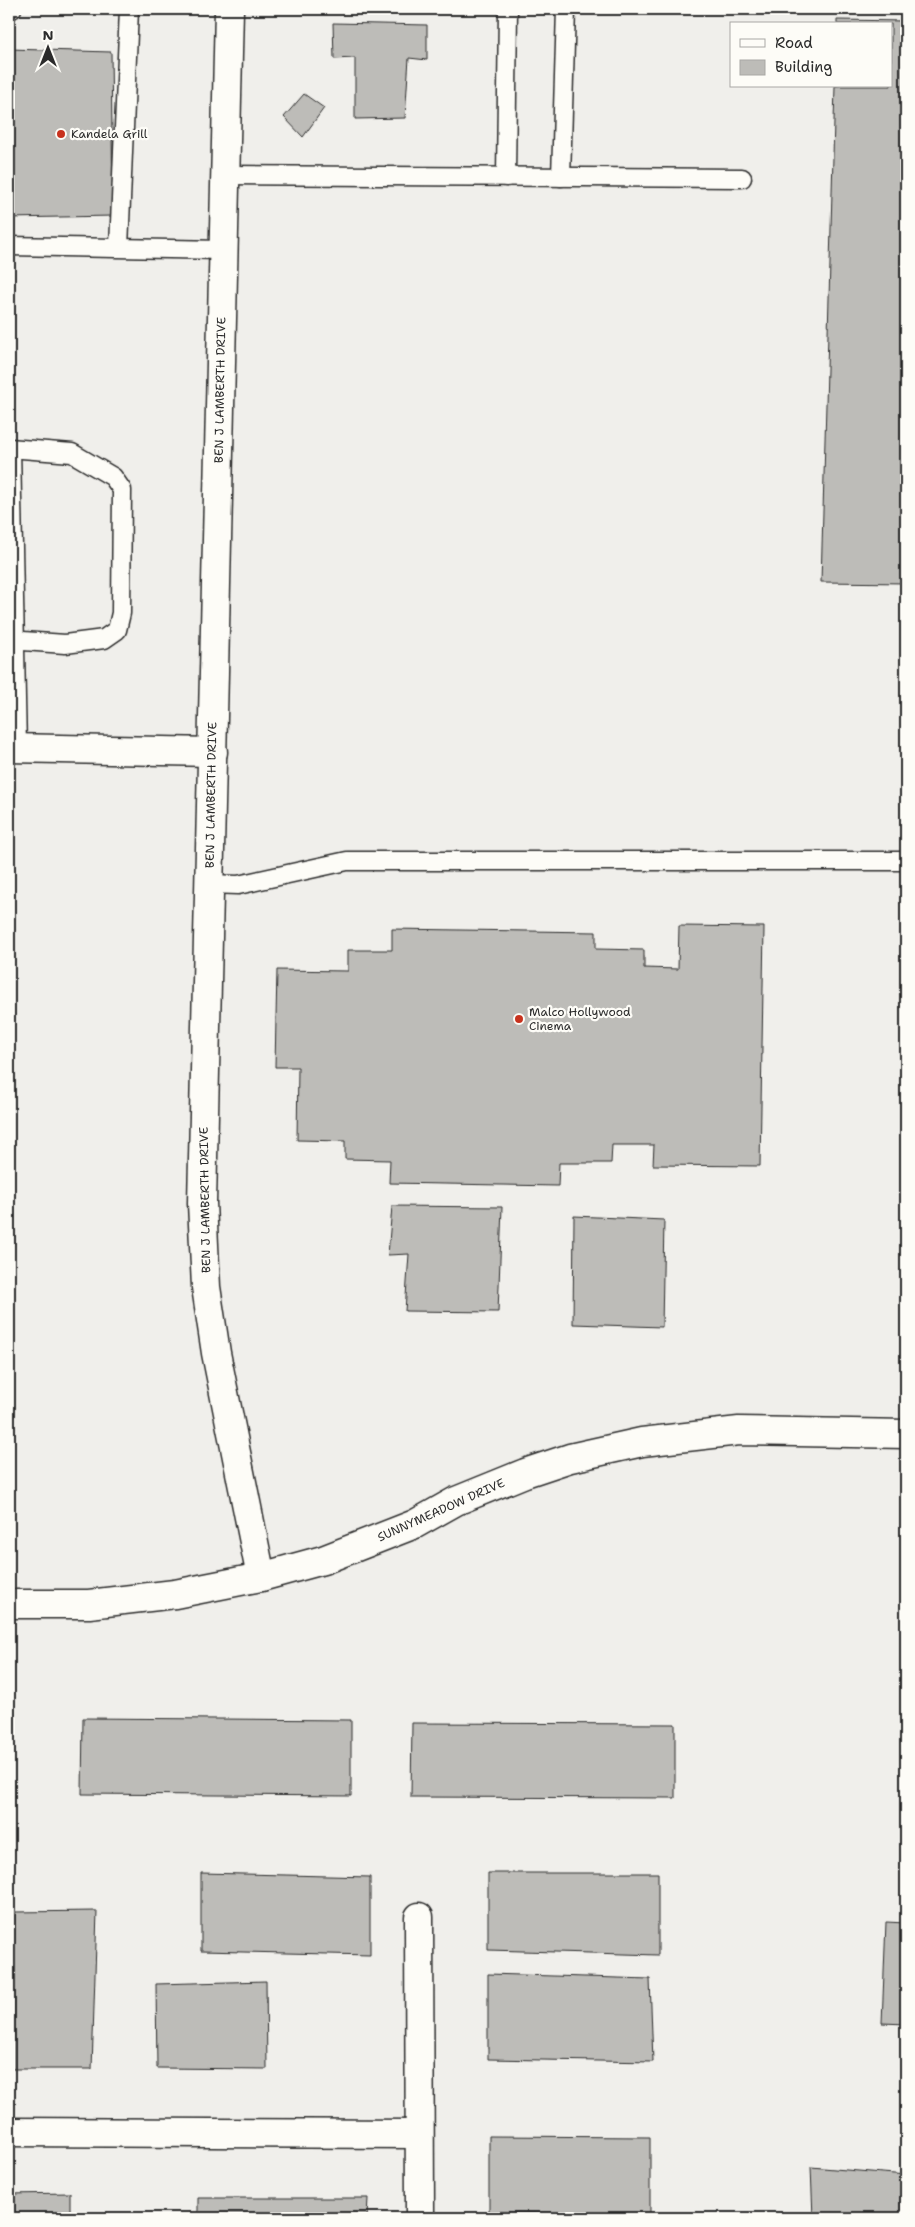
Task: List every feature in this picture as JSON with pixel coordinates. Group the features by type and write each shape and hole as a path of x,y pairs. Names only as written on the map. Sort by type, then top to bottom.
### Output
{"street":[{"name":"BEN J LAMBERTH DRIVE","path":"229,9 202,1203 206,1287 216,1353 261,1577"},
{"path":"13,748 213,752"},
{"name":"SUNNYMEADOW DRIVE","path":"9,1604 89,1604 175,1594 261,1577 323,1560 416,1524 456,1501 525,1473 570,1458 642,1442 739,1431 906,1434"},
{"path":"419,1916 420,2218"},
{"path":"9,2132 419,2134"}],"lane":[{"path":"119,247 129,9"},
{"path":"506,178 508,9"},
{"path":"561,177 566,9"},
{"path":"225,175 742,178"},
{"path":"9,246 223,250"},
{"path":"12,641 65,644 104,639 117,630 121,613 122,490 113,477 72,453 10,448 13,748"},
{"path":"210,884 238,885 347,861 906,861"}],"building":[{"path":"837,20 906,21 906,583 821,582 835,88 892,88 892,22 837,22"},
{"path":"333,23 427,25 427,60 409,58 405,118 355,119 355,58 334,59"},
{"name":"Kandela Grill","path":"9,49 111,52 113,216 9,218"},
{"path":"304,94 324,108 303,137 284,117"},
{"name":"Malco Hollywood Cinema","path":"679,926 764,927 760,1166 653,1165 654,1145 612,1145 611,1163 559,1163 558,1186 389,1183 390,1160 345,1159 345,1141 297,1140 298,1067 275,1067 277,970 348,971 348,950 392,950 392,929 596,932 596,949 644,950 644,968 678,969"},
{"path":"392,1206 502,1207 498,1312 405,1311 409,1254 388,1255"},
{"path":"574,1216 664,1220 662,1327 573,1324"},
{"path":"83,1718 351,1720 351,1796 82,1794"},
{"path":"412,1723 675,1724 675,1798 411,1797"},
{"path":"201,1873 370,1877 370,1955 201,1951"},
{"path":"488,1873 658,1873 658,1955 488,1950"},
{"path":"97,1911 92,2069 11,2069 14,1912"},
{"path":"886,1922 906,1923 906,2024 882,2023"},
{"path":"488,1974 650,1979 653,2062 488,2059"},
{"path":"266,1981 267,2069 157,2068 156,1984"},
{"path":"489,2136 650,2137 650,2214 489,2212"},
{"path":"811,2167 906,2175 906,2218 813,2218"},
{"path":"70,2193 70,2218 9,2218 9,2194"},
{"path":"198,2198 368,2198 367,2218 198,2218"}],"place":[{"name":"Kandela Grill","path":"61,134"},
{"name":"Malco Hollywood Cinema","path":"519,1019"}]}
